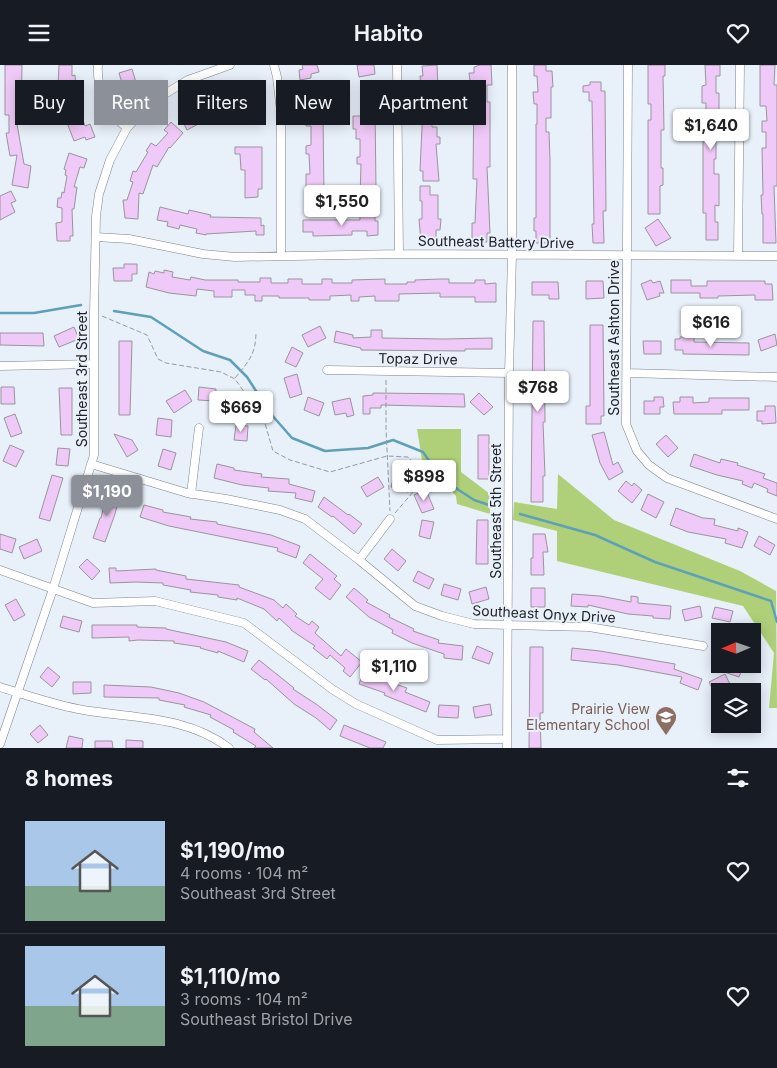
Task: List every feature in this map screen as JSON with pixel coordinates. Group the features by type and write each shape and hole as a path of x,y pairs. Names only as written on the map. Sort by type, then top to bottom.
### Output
{"street":[{"path":"98,65 103,97 117,120 127,128"},
{"name":"Southeast 3rd Street","path":"0,744 53,589 94,455 96,237 99,194 110,160 127,128 150,103 188,80 230,65"},
{"path":"274,65 281,112 281,255"},
{"path":"397,65 399,254"},
{"name":"Southeast 5th Street","path":"507,748 512,65"},
{"name":"Southeast Ashton Drive","path":"628,65 626,423 637,451 649,465 667,477 777,519"},
{"path":"738,256 740,65"},
{"name":"Southeast Battery Drive","path":"96,237 129,239 203,254 227,256 399,254 777,256"},
{"path":"0,366 94,365"},
{"name":"Topaz Drive","path":"327,371 509,373"},
{"path":"627,373 777,377"},
{"path":"191,494 198,428"},
{"name":"Southeast Onyx Drive","path":"91,464 191,494 280,511 305,519 415,606 442,616 474,624 588,627 703,646"},
{"path":"359,560 390,519"},
{"path":"0,570 93,603 155,601 244,623 332,689 356,704 437,739 508,739"},
{"path":"0,687 78,709 173,722 220,741 229,748"}],"path":[{"path":"94,313 148,335 158,359 166,363 221,372 235,379 264,420 273,451 290,459 330,472 387,456 408,457 442,491"},
{"path":"235,379 250,360 254,351 256,332"},
{"path":"386,371 386,429 390,519"},
{"path":"390,519 427,475"}],"green space":[{"path":"417,429 461,429 461,472 490,494 490,514 457,504 456,496 422,460"},
{"path":"558,474 614,520 740,571 776,591 777,708 769,708 774,653 761,633 761,623 754,623 743,606 557,561 557,531 513,520 514,502 557,509"}],"building":[{"path":"5,65 22,65 22,80 15,80 15,125 17,125 24,164 31,166 28,188 12,185 17,155 10,156 6,133 9,133 9,115 5,115"},
{"path":"59,65 72,65 72,76 75,75 75,80 58,80"},
{"path":"302,65 317,65 319,72 311,74 311,78 300,80 299,70 303,69"},
{"path":"357,65 374,65 375,74 359,77"},
{"path":"437,65 438,80 420,80 420,76 423,76 422,66"},
{"path":"491,65 492,85 487,85 487,102 490,102 490,167 487,167 490,233 487,233 487,242 472,242 472,223 475,223 477,179 473,179 474,125 486,125 486,80 470,80 469,73 474,73 474,67"},
{"path":"534,65 546,65 546,71 552,71 551,118 546,118 546,132 549,132 550,160 550,243 536,243 536,231 534,231 534,218 536,218 537,104 534,104 533,92 538,92 537,76 534,76"},
{"path":"648,65 665,65 665,76 663,76 664,130 661,130 663,185 660,186 660,214 648,214 648,120 651,120 651,104 648,104"},
{"path":"705,65 720,65 720,76 716,76 716,93 719,93 719,132 716,132 716,159 714,159 714,174 719,174 719,206 715,205 715,222 718,222 718,240 706,240 706,213 703,213 703,139 706,139 706,103 702,103 702,86 706,85"},
{"path":"760,65 775,65 774,85 777,85 777,186 774,186 776,243 763,243 762,148 766,148 766,132 762,132 762,121 767,121 766,106 760,106"},
{"path":"132,69 135,80 121,80 119,73"},
{"path":"590,82 601,82 601,91 605,91 606,211 603,211 604,243 593,243 592,101 589,101 589,92 583,92 583,86 590,85"},
{"path":"353,116 360,116 360,125 375,125 376,189 373,189 374,197 360,198 361,164 357,164 357,157 360,157 360,139 356,139 356,129 353,129"},
{"path":"171,122 183,133 169,147 157,167 153,165 143,194 139,193 138,219 125,218 123,200 127,200 133,182 130,181 133,171 136,172 151,143 156,146 168,133 164,130"},
{"path":"84,123 85,126 90,124 95,137 86,140 85,137 74,141 68,125 84,125"},
{"path":"184,125 196,125 187,130"},
{"path":"323,125 324,197 309,197 309,187 306,187 306,174 310,174 309,154 306,154 306,146 311,145 311,126 306,126"},
{"path":"422,125 432,125 432,127 437,127 437,137 440,137 440,144 436,144 439,181 423,181 423,171 420,171"},
{"path":"235,147 262,147 262,189 258,189 258,197 245,198 245,170 241,170 240,154 235,154"},
{"path":"69,153 87,159 84,168 80,167 74,187 77,187 74,209 72,209 73,236 70,236 70,241 57,241 56,223 62,222 62,208 57,207 58,198 61,198 62,192 64,193 67,176 64,169"},
{"path":"420,186 430,186 430,195 438,195 438,219 441,219 440,230 436,230 436,242 421,242 419,219 422,219 422,201 420,201"},
{"path":"11,191 16,201 11,203 15,212 0,220 0,196"},
{"path":"160,207 188,214 189,210 211,215 210,217 261,218 261,226 264,225 264,235 256,235 256,231 206,235 196,233 197,229 180,225 179,229 167,226 168,222 157,220"},
{"path":"375,215 375,221 378,221 378,235 367,236 367,231 352,231 352,235 313,236 313,232 303,232 303,220 360,220 360,216"},
{"path":"658,219 671,238 656,246 645,228"},
{"path":"124,264 137,264 137,274 132,274 132,281 114,281 113,268 124,268"},
{"path":"164,270 173,272 172,277 190,280 191,277 205,280 260,282 260,278 271,278 271,283 288,283 288,279 302,279 302,284 322,284 322,279 332,279 332,283 352,283 352,280 385,279 385,284 407,284 407,282 415,282 415,280 440,279 449,279 449,283 475,283 475,280 485,280 485,284 496,283 496,302 475,302 475,297 440,297 440,293 399,294 399,301 375,301 375,296 359,297 359,301 351,301 351,295 330,296 330,300 262,296 262,301 255,301 255,295 245,295 245,290 232,290 232,297 214,297 214,291 197,289 196,296 169,293 146,287 149,272 154,274 155,271 164,273"},
{"path":"651,280 653,283 660,281 664,293 659,293 660,296 647,300 641,284"},
{"path":"671,280 691,280 691,286 707,286 707,281 765,281 765,284 772,284 773,300 755,300 755,295 700,298 700,293 671,293"},
{"path":"586,281 603,281 604,298 586,299"},
{"path":"532,282 558,282 559,299 549,299 549,295 532,295"},
{"path":"533,321 544,321 545,422 543,422 545,476 543,476 543,502 531,502"},
{"path":"590,325 603,325 604,416 601,416 601,424 586,424 586,406 590,406"},
{"path":"320,326 326,338 308,347 302,335"},
{"path":"74,327 79,339 59,347 54,336"},
{"path":"371,330 382,330 382,338 492,338 492,349 465,349 465,351 361,350 361,348 334,342 336,331 353,335 353,338 371,337"},
{"path":"0,333 43,333 44,346 0,345"},
{"path":"775,334 777,345 761,351 758,340"},
{"path":"680,337 694,337 694,342 749,343 749,355 683,354 683,350 675,350 675,339 680,339"},
{"path":"119,341 132,341 130,415 119,415"},
{"path":"643,341 661,341 661,354 644,354"},
{"path":"292,347 303,353 296,367 285,362"},
{"path":"297,374 302,394 290,398 284,378"},
{"path":"1,387 14,387 15,404 1,404"},
{"path":"199,387 216,389 215,401 198,400"},
{"path":"59,388 72,388 72,435 61,435"},
{"path":"185,390 192,401 174,413 166,401"},
{"path":"373,393 464,394 465,407 381,405 381,408 370,408 370,414 363,414 363,396 373,395"},
{"path":"479,393 493,407 484,415 470,402"},
{"path":"308,397 324,403 319,416 304,410"},
{"path":"654,397 663,397 664,407 660,407 660,414 644,414 644,401 654,401"},
{"path":"680,397 693,397 693,403 709,402 709,398 749,398 749,410 722,410 722,414 674,414 673,402 680,402"},
{"path":"233,398 243,412 234,419 223,405"},
{"path":"350,398 354,415 347,417 346,413 335,415 332,402"},
{"path":"765,406 775,406 776,423 762,424 762,421 757,421 757,411 765,411"},
{"path":"15,414 22,433 11,437 4,418"},
{"path":"158,418 172,420 171,437 156,435"},
{"path":"236,425 248,426 247,441 234,440"},
{"path":"604,432 613,465 618,462 623,472 609,480 600,463 592,435"},
{"path":"114,434 132,440 138,450 127,457"},
{"path":"478,435 489,435 489,479 478,479"},
{"path":"666,435 678,448 668,457 656,444"},
{"path":"10,445 24,451 16,467 3,461"},
{"path":"58,448 70,449 68,466 56,465"},
{"path":"163,449 176,453 171,470 158,466"},
{"path":"694,454 720,463 721,459 738,463 737,465 765,474 763,478 777,483 777,496 767,492 768,489 754,483 752,488 742,484 743,481 690,466"},
{"path":"217,464 234,468 234,470 262,474 261,477 289,479 289,484 315,491 312,502 295,498 296,493 268,491 269,488 242,485 214,478"},
{"path":"52,475 63,478 50,521 39,518"},
{"path":"394,476 411,481 408,492 391,487"},
{"path":"378,477 384,487 367,497 361,487"},
{"path":"626,481 632,486 634,483 642,490 632,503 618,491"},
{"path":"426,490 434,509 422,513 414,495"},
{"path":"107,492 120,495 105,542 93,538 101,518"},
{"path":"648,494 664,502 656,518 641,510"},
{"path":"324,497 362,524 354,534 333,516 318,507"},
{"path":"144,505 163,510 163,512 191,517 190,519 217,522 217,524 271,535 300,546 296,558 277,551 278,548 169,526 140,517"},
{"path":"676,508 703,518 715,519 714,525 738,531 738,528 748,532 742,548 725,543 726,539 688,532 670,525"},
{"path":"422,520 434,522 430,539 419,536"},
{"path":"477,520 488,520 488,564 476,564"},
{"path":"0,534 16,539 12,553 0,549"},
{"path":"533,534 545,534 548,552 543,552 544,575 531,575"},
{"path":"759,536 775,545 770,555 754,546"},
{"path":"37,539 42,551 24,559 19,547"},
{"path":"392,549 406,561 398,571 384,559"},
{"path":"310,554 337,576 334,579 341,585 330,600 315,588 323,579 303,563"},
{"path":"87,559 100,571 92,580 79,567"},
{"path":"109,568 116,568 116,571 156,569 186,576 186,579 239,585 239,587 274,600 283,608 286,604 297,614 295,616 309,625 312,621 319,627 315,633 341,656 346,649 362,662 350,677 343,671 345,668 330,655 327,659 313,648 315,646 291,630 279,618 277,621 264,609 237,598 237,600 218,597 218,595 190,592 191,590 163,585 163,583 110,583"},
{"path":"418,571 434,579 429,589 413,581"},
{"path":"444,584 461,589 458,600 441,595"},
{"path":"486,587 489,599 472,604 469,592"},
{"path":"354,588 368,600 366,602 390,615 389,617 414,629 413,631 439,640 438,643 463,646 462,660 444,658 444,654 412,643 392,633 393,630 369,617 346,597"},
{"path":"531,588 545,588 545,607 531,607"},
{"path":"572,594 600,596 631,602 631,596 638,597 638,603 671,606 670,619 628,614 588,605 588,607 571,606"},
{"path":"16,599 25,615 14,621 5,605"},
{"path":"700,606 702,617 685,621 682,610"},
{"path":"715,607 733,611 730,622 712,618"},
{"path":"63,616 82,621 79,632 60,627"},
{"path":"92,625 137,625 137,627 166,628 226,642 248,651 244,662 218,651 218,653 201,647 174,643 174,641 129,641 129,637 92,638"},
{"path":"477,646 493,653 489,664 472,658"},
{"path":"530,647 543,647 543,713 540,713 541,748 529,748"},
{"path":"572,648 675,664 674,669 702,679 698,690 680,683 682,677 618,665 571,660"},
{"path":"259,660 293,689 337,720 330,730 251,669"},
{"path":"48,667 60,677 52,687 40,677"},
{"path":"363,673 407,688 405,692 430,702 426,712 384,695 385,693 359,684"},
{"path":"727,673 741,673 739,677"},
{"path":"725,674 730,683 711,683 711,686 709,682"},
{"path":"73,682 91,682 91,693 73,694"},
{"path":"104,685 151,687 179,693 204,702 255,729 254,732 273,748 254,748 256,746 233,732 234,730 210,717 211,715 184,707 185,705 159,700 159,698 104,697"},
{"path":"490,704 492,715 475,718 473,707"},
{"path":"439,705 459,706 458,718 438,717"},
{"path":"40,725 48,735 38,743 30,734"},
{"path":"344,725 386,742 383,748 370,748 340,736"},
{"path":"69,736 83,739 82,748 66,748"},
{"path":"126,740 143,741 143,748 126,748"},
{"path":"95,741 112,741 113,748 95,748"}],"waterway":[{"path":"0,313 34,313 81,305"},
{"path":"114,311 151,317 203,351 230,360 247,377 271,414 292,438 325,451 368,448 393,440 423,452 442,479 474,500 495,507"},
{"path":"520,514 595,535 655,562 771,601 777,622"}],"place":[{"name":"Prairie View Elementary School","path":"666,736"}]}
